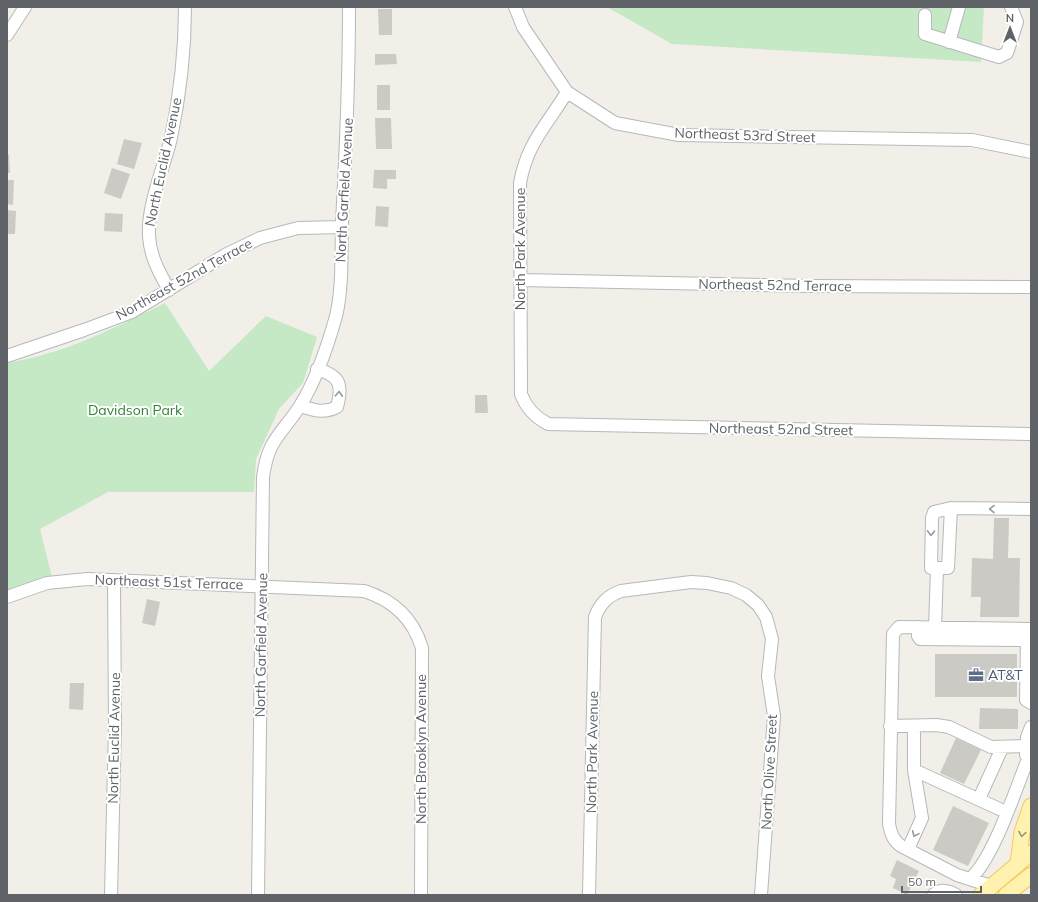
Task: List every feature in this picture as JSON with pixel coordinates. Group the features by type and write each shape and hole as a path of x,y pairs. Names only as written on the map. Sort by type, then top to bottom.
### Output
{"main road":[{"path":"1018,864 1022,832 1031,806"},
{"path":"986,891 1031,853"},
{"path":"1006,895 1031,875"}],"street":[{"path":"7,35 25,7"},
{"name":"North Euclid Avenue","path":"169,290 155,265 148,230 150,216 171,137 185,36 185,7"},
{"name":"North Garfield Avenue","path":"258,895 263,477 265,463 276,436 300,406 328,345 338,305 349,89 349,7"},
{"name":"Northeast 53rd Street","path":"515,7 523,27 567,92 615,123 680,135 972,140 1031,152"},
{"path":"949,42 959,7"},
{"path":"925,15 925,34 999,57 1007,53 1016,22 1012,7"},
{"name":"North Park Avenue","path":"534,415 526,406 520,394 520,183 523,168 533,141 567,92"},
{"name":"Northeast 52nd Terrace","path":"7,356 132,312 231,252 260,238 298,228 342,227"},
{"name":"Northeast 52nd Terrace","path":"520,280 801,286 1031,287"},
{"path":"300,406 319,412 338,407 341,394 339,382 331,374 317,369"},
{"name":"Northeast 52nd Street","path":"534,415 548,424 1031,434"},
{"path":"951,508 948,568 931,568 932,513 938,510 951,508 1031,510"},
{"path":"936,628 937,568"},
{"name":"Northeast 51st Terrace","path":"7,597 34,586 87,578 262,585 364,591 379,596 400,610"},
{"name":"North Euclid Avenue","path":"111,895 115,724 114,580"},
{"name":"North Park Avenue","path":"589,895 595,617 598,610 607,598 621,591 691,582 707,583 735,590 746,595 758,605"},
{"name":"North Olive Street","path":"758,605 766,617 771,631 772,646 768,661 768,676 774,716 761,895"},
{"name":"North Brooklyn Avenue","path":"400,610 413,626 422,648 421,895"},
{"path":"986,891 971,878 957,875 908,849 895,841 891,834 889,824 893,634 899,627 918,627 1030,636"},
{"path":"918,627 918,636 920,639 1030,636"},
{"path":"1030,636 1026,700 1031,703"},
{"path":"890,726 949,727 991,747 1002,748 1027,746"},
{"path":"908,849 922,818 914,770 914,726"},
{"path":"971,878 982,866 990,851 1028,764 1027,737 1031,727"},
{"path":"979,800 1002,748"},
{"path":"914,770 1006,812"},
{"path":"933,895 943,891 956,895"}],"green space":[{"path":"607,7 984,7 981,62 672,44"},
{"name":"Davidson Park","path":"165,303 209,371 266,316 317,337 303,383 279,409 256,459 254,492 108,492 40,529 52,578 7,592 7,363 28,359 69,347 108,331"}],"building":[{"path":"378,9 392,9 392,35 379,35"},
{"path":"375,54 396,54 397,64 375,65"},
{"path":"377,85 390,85 390,110 377,110"},
{"path":"375,118 391,118 392,149 376,149"},
{"path":"124,139 142,143 134,169 117,164"},
{"path":"7,155 9,155 10,173 7,173"},
{"path":"112,168 130,174 121,199 104,193"},
{"path":"374,170 396,170 396,179 387,179 387,189 373,188"},
{"path":"7,180 14,180 13,205 7,204"},
{"path":"376,206 389,207 388,227 375,226"},
{"path":"7,210 16,211 15,234 7,234"},
{"path":"105,213 123,214 122,232 104,231"},
{"path":"475,395 487,395 488,413 475,413"},
{"path":"994,518 1009,518 1008,558 1020,558 1019,617 980,617 981,597 971,597 972,558 993,559"},
{"path":"147,599 160,602 155,626 142,623"},
{"name":"AT&T","path":"935,654 1017,654 1017,697 935,697"},
{"path":"70,683 84,683 83,710 69,709"},
{"path":"980,708 1018,709 1018,729 979,729"},
{"path":"956,738 981,750 964,784 940,773"},
{"path":"953,806 989,823 968,866 933,850"},
{"path":"897,860 919,871 907,895 893,888 896,879 890,876"}],"place":[{"name":"AT&T","path":"976,675"}]}
